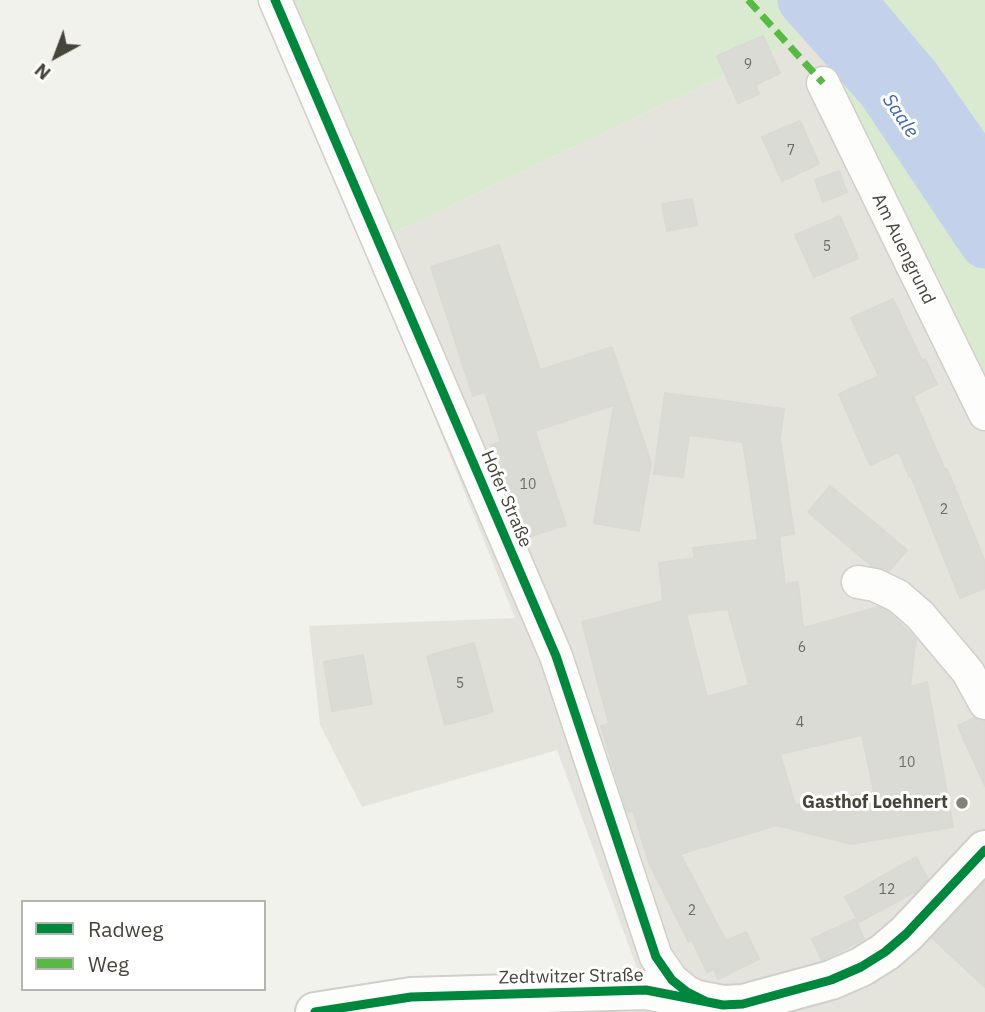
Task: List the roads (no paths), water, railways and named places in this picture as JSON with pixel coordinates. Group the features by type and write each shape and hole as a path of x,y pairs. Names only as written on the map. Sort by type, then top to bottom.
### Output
{"street":[{"name":"Hofer Straße","path":"275,0 555,656 656,957 672,980 687,992 731,1006"},
{"name":"Am Auengrund","path":"823,83 985,414"},
{"path":"858,582 875,585 898,596 920,615 968,672 985,703"},
{"name":"Zedtwitzer Straße","path":"315,1012 411,998 618,990 646,990 731,1006 831,980 884,953 906,934 985,850"},
{"name":"Hofer Straße","path":"618,990 641,969 647,956 646,926"}],"water":[{"path":"815,0 883,0 936,63 985,133 985,232 909,116 838,24"}],"waterway":[{"name":"Saale","path":"803,0 882,89 985,243"}],"place":[{"name":"Gasthof Loehnert","path":"962,803"}]}
